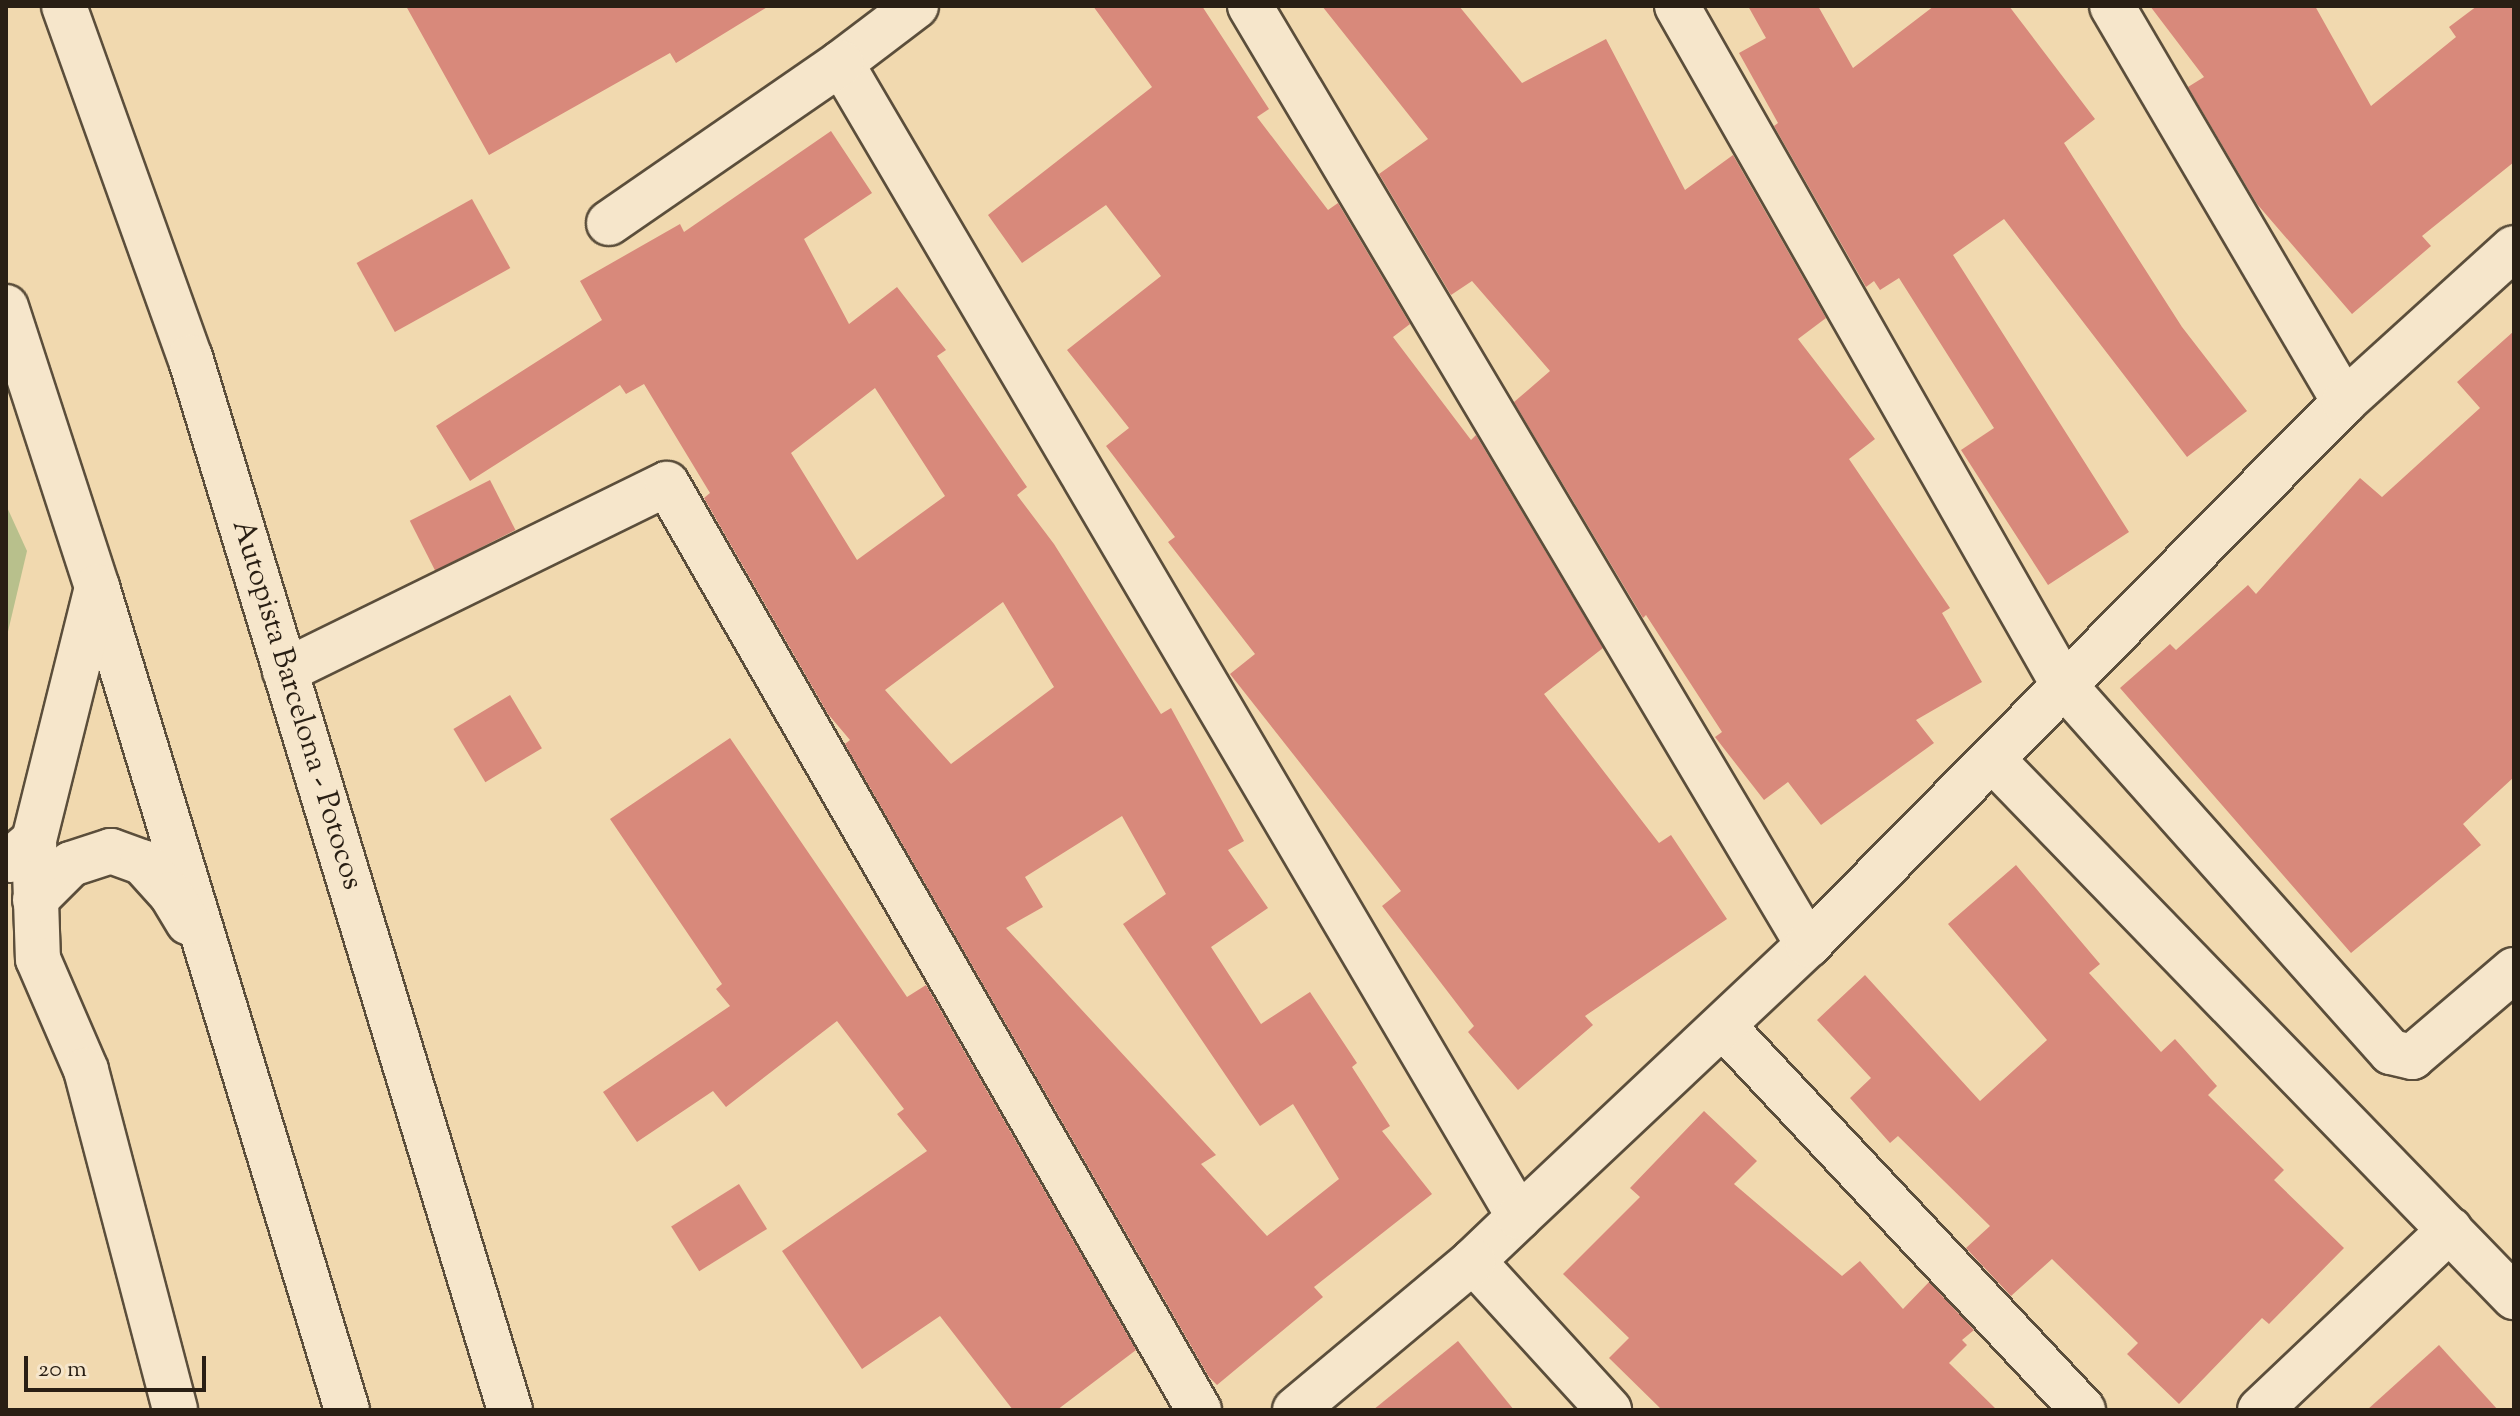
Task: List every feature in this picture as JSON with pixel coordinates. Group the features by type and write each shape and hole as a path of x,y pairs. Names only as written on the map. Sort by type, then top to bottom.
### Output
{"street":[{"name":"Autopista Barcelona - Potocos","path":"64,6 190,357 510,1410"},
{"path":"609,223 841,63 916,6"},
{"path":"1250,6 1808,945"},
{"path":"1677,6 2063,684 2391,1052 2412,1057 2514,970"},
{"path":"2112,6 2344,402"},
{"path":"841,63 1519,1217"},
{"path":"1295,1410 1473,1261 1724,1027 2344,402 2514,248"},
{"path":"6,307 97,587 347,1410"},
{"path":"285,671 667,484 1199,1410"},
{"path":"97,587 20,852 35,900 38,959 86,1070 175,1410"},
{"path":"1992,759 2514,1297"},
{"path":"35,900 71,864 111,851 142,862 171,894 208,954"},
{"path":"1724,1027 2083,1410"},
{"path":"2260,1410 2450,1230"},
{"path":"1473,1261 1609,1410"}],"green space":[{"path":"6,505 27,551 6,640"}],"building":[{"path":"406,6 769,6 676,63 670,53 489,155"},
{"path":"1093,6 1202,6 1269,109 1257,117 1328,210 1338,203 1410,324 1393,337 1471,440 1476,435 1603,648 1544,694 1659,843 1671,835 1727,919 1585,1016 1593,1025 1518,1090 1468,1032 1474,1026 1382,906 1401,891 1230,674 1255,654 1168,542 1175,537 1106,446 1129,428 1067,350 1161,276 1106,205 1022,263 988,215 1152,87"},
{"path":"1322,6 1459,6 1522,83 1606,39 1685,190 1733,155 1826,318 1798,339 1875,439 1849,459 1950,608 1942,613 1982,682 1916,720 1934,743 1821,825 1788,782 1764,800 1715,737 1722,732 1646,615 1643,618 1514,402 1550,371 1472,281 1451,295 1379,174 1428,139"},
{"path":"1748,6 1818,6 1853,68 1934,6 2009,6 2095,119 2064,143 2182,327 2247,411 2187,457 2004,219 1953,255 2129,532 2048,585 1961,450 1994,428 1899,278 1880,290 1874,281 1866,287 1774,126 1778,123 1739,53 1766,38"},
{"path":"2150,6 2315,6 2371,106 2456,37 2449,27 2477,6 2514,6 2514,162 2422,236 2431,246 2352,314 2257,204 2188,87 2204,77"},
{"path":"831,131 872,193 804,239 849,324 897,287 946,350 937,356 1027,487 1017,495 1054,544 1161,714 1171,708 1244,841 1228,850 1268,908 1211,947 1261,1024 1310,992 1357,1063 1352,1067 1390,1126 1382,1131 1432,1194 1314,1287 1323,1297 1217,1385 1209,1377 845,744 850,740 828,714 704,498 710,493 644,384 626,394 620,385 470,481 436,426 602,320 580,281 680,224 684,232","holes":["875,388 945,496 857,560 791,453","1003,602 1054,687 951,764 885,690","1122,816 1166,894 1123,924 1260,1126 1293,1104 1339,1179 1267,1236 1201,1164 1216,1155 1006,928 1043,907 1025,877"]},
{"path":"472,199 510,268 395,332 357,263"},
{"path":"2514,331 2514,777 2463,824 2481,845 2351,953 2120,688 2170,644 2176,650 2248,585 2256,594 2360,478 2382,497 2480,408 2457,382"},
{"path":"490,480 515,530 435,571 410,521"},
{"path":"510,695 542,748 485,782 453,729"},
{"path":"730,738 907,997 926,985 1136,1350 1057,1410 1013,1410 940,1316 862,1369 782,1251 927,1151 897,1114 904,1109 837,1021 726,1107 713,1091 637,1142 603,1092 730,1006 716,989 722,984 610,819"},
{"path":"2016,865 2100,964 2089,973 2161,1052 2175,1039 2217,1086 2208,1095 2284,1170 2274,1180 2344,1248 2269,1324 2262,1318 2179,1404 2127,1354 2138,1343 2052,1259 2011,1296 1966,1248 1990,1226 1898,1136 1890,1143 1850,1098 1871,1078 1817,1020 1865,975 1980,1101 2047,1040 1948,924"},
{"path":"1704,1111 1757,1161 1734,1184 1842,1276 1860,1261 1903,1309 1929,1282 1974,1330 1962,1340 1967,1345 1949,1363 1997,1410 1662,1410 1609,1358 1629,1338 1563,1274 1640,1197 1630,1188"},
{"path":"739,1184 767,1229 699,1271 671,1226"},
{"path":"1458,1341 1514,1410 1373,1410"},
{"path":"2439,1345 2498,1410 2367,1410"}]}
